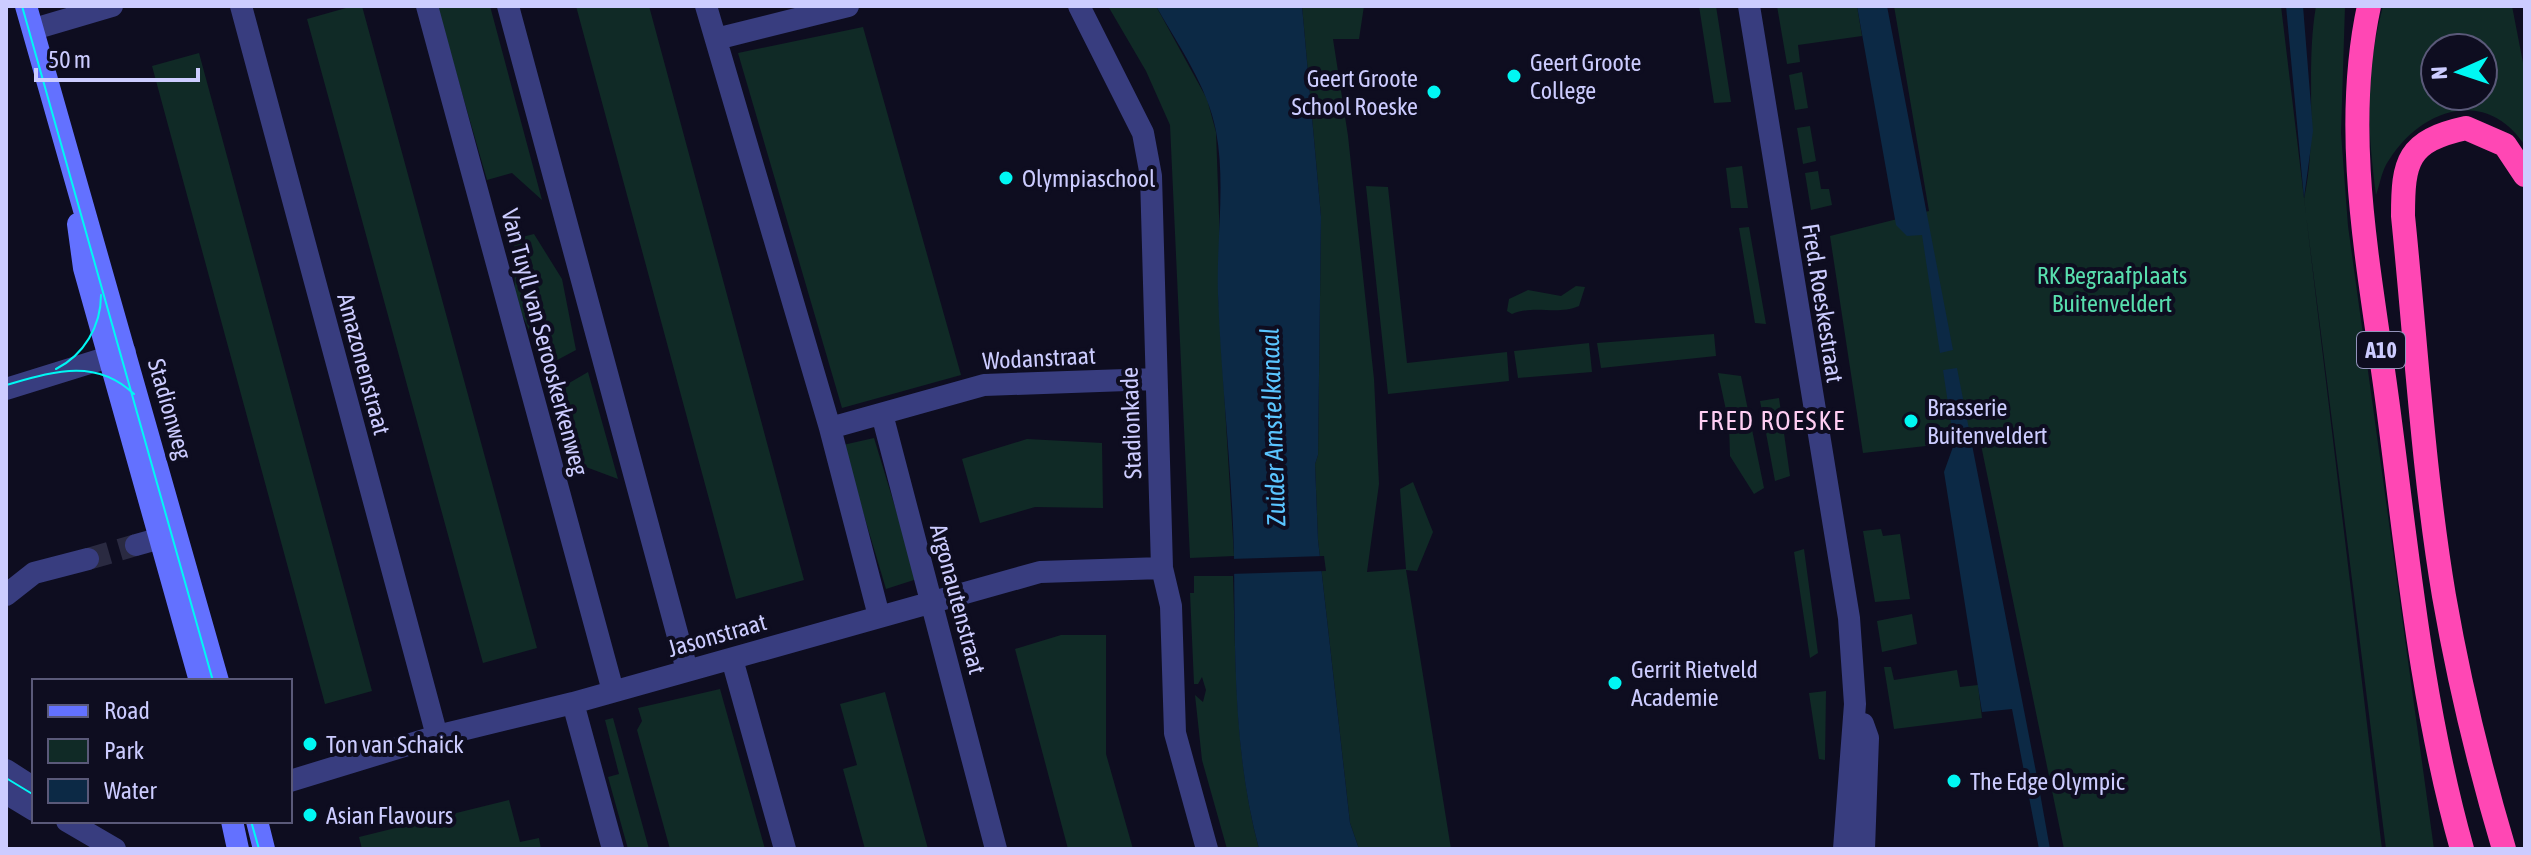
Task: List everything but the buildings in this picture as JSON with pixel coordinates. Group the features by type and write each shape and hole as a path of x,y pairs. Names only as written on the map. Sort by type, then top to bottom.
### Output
{"highway":[{"name":"A10","path":"2369,6 2359,71 2357,172 2425,693 2462,849"},
{"name":"A10","path":"2504,849 2469,724 2444,595 2432,513 2403,216 2403,177 2410,155 2425,141 2466,128 2505,145 2525,175"}],"main road":[{"name":"Stadionweg","path":"28,6 68,151 161,538 199,679"},
{"name":"Stadionweg","path":"118,354 217,679"},
{"path":"232,823 238,849"},
{"path":"258,823 264,849"}],"street":[{"path":"34,29 112,6"},
{"name":"Amazonenstraat","path":"241,6 437,736"},
{"name":"Van Tuyll van Serooskerkenweg","path":"427,6 613,691"},
{"path":"508,6 687,670"},
{"path":"706,6 830,428 879,616"},
{"path":"716,39 848,6"},
{"name":"Stadionkade","path":"1079,6 1143,133 1151,176 1162,568 1171,606 1175,733 1207,849"},
{"name":"Fred. Roeskestraat","path":"1749,6 1849,618 1855,704 1844,849"},
{"path":"6,389 118,354"},
{"name":"Wodanstraat","path":"882,414 984,385 1155,379"},
{"path":"830,428 882,414"},
{"name":"Argonautenstraat","path":"882,414 996,849"},
{"path":"136,545 161,538"},
{"path":"6,595 34,573 88,559"},
{"name":"Jasonstraat","path":"292,780 437,736 573,703 1040,572 1162,568"},
{"path":"732,659 785,849"},
{"path":"573,703 613,849"},
{"name":"Fred. Roeskestraat","path":"1855,704 1868,738 1864,849"},
{"path":"6,770 32,787"},
{"path":"6,793 32,809"},
{"path":"70,823 102,846"}],"green space":[{"path":"362,6 537,648 483,663 307,19"},
{"path":"437,6 490,6 542,200 512,173 487,180"},
{"path":"576,6 649,6 804,580 736,599"},
{"path":"1108,6 1156,6 1207,99 1216,132 1220,243 1218,291 1234,556 1190,558 1170,125 1146,71"},
{"path":"1302,6 1364,6 1359,39 1333,39 1348,136 1374,379 1379,484 1367,572 1406,569 1400,489 1413,482 1433,532 1417,571 1406,570 1451,849 1359,849 1350,823 1318,540 1315,464 1318,455 1321,217"},
{"path":"1699,6 1716,6 1731,102 1714,103"},
{"path":"1777,6 1857,6 1862,36 1798,45 1800,62 1787,64"},
{"name":"RK Begraafplaats Buitenveldert","path":"1894,6 2281,6 2382,849 2064,849 1980,440 1863,453 1830,236 1929,211"},
{"path":"2316,6 2345,6 2341,133 2348,226 2434,849 2386,849 2304,199 2310,151 2311,54"},
{"path":"2383,6 2512,6 2525,73 2525,146 2510,128 2492,116 2478,112 2499,112 2499,32 2419,32 2419,112 2452,112 2419,128 2403,142 2387,164 2376,195 2369,100 2373,55"},
{"path":"863,27 961,375 842,408 738,53"},
{"path":"199,53 372,691 325,704 152,66"},
{"path":"1802,72 1808,108 1795,110 1789,75"},
{"path":"1810,126 1816,161 1803,164 1797,128"},
{"path":"1742,166 1748,208 1731,208 1726,168"},
{"path":"1818,171 1821,189 1829,189 1832,205 1811,210 1805,173"},
{"path":"1366,186 1388,187 1407,363 1507,352 1509,381 1388,394"},
{"path":"1749,227 1766,324 1755,323 1739,228"},
{"path":"534,234 562,279 576,350 546,366 515,300 514,239"},
{"path":"1576,286 1585,287 1579,306 1512,314 1507,311 1509,299 1528,290 1561,296"},
{"path":"1714,334 1716,356 1601,368 1597,343"},
{"path":"1589,343 1592,372 1518,378 1514,351"},
{"path":"588,372 618,479 578,464 564,386"},
{"path":"1718,373 1741,376 1764,488 1754,494 1730,456 1729,424"},
{"path":"1779,398 1790,476 1775,481 1760,401"},
{"path":"874,438 917,579 886,589 843,445"},
{"path":"1027,439 1102,443 1103,508 1035,507 980,523 962,459"},
{"path":"1881,529 1883,536 1900,534 1910,599 1875,602 1863,531"},
{"path":"1804,549 1818,653 1810,658 1794,552"},
{"path":"1194,576 1233,576 1241,747 1259,849 1227,849 1202,760 1195,695 1203,702 1206,690 1202,677 1198,684 1194,684 1190,593 1194,593"},
{"path":"1912,614 1917,644 1882,652 1877,621"},
{"path":"1061,635 1106,635 1106,754 1133,849 1068,849 1015,649"},
{"path":"1884,667 1891,667 1894,680 1957,670 1960,687 1978,685 1982,718 1894,729"},
{"path":"720,689 765,849 670,849 637,730 642,721 638,708"},
{"path":"1826,691 1825,760 1819,759 1809,693"},
{"path":"885,692 928,849 865,849 843,769 857,765 840,704"},
{"path":"613,718 649,849 628,849 608,777 619,774 605,720"},
{"path":"509,800 520,842 539,838 541,849 362,849 359,837"}],"water":[{"name":"Zuider Amstelkanaal","path":"1156,6 1302,6 1321,217 1318,455 1315,464 1318,540 1350,823 1359,849 1259,849 1244,776 1237,703 1233,522 1218,295 1219,151 1206,98"},
{"path":"1857,6 1887,6 1953,350 1940,353 1922,235 1907,236 1896,225"},
{"path":"2286,6 2303,6 2313,131 2304,198"},
{"path":"1957,368 2050,849 2039,849 2012,709 1982,712 1944,472 1954,444 1943,370"}],"pier":[{"path":"1324,556 1326,571 1229,574 1229,559"}],"tunnel":[{"path":"88,559 136,545"}],"tram line":[{"path":"22,6 212,679"},
{"path":"56,369 83,348 98,318 101,295"},
{"path":"6,385 56,372 88,371 119,382 134,394"},
{"path":"6,778 32,794"},
{"path":"252,823 259,849"}],"place":[{"name":"Geert Groote College","path":"1514,76"},
{"name":"Geert Groote School Roeske","path":"1434,92"},
{"name":"Olympiaschool","path":"1006,178"},
{"name":"Brasserie Buitenveldert","path":"1911,421"},
{"name":"Gerrit Rietveld Academie","path":"1615,683"},
{"name":"Ton van Schaick","path":"310,744"},
{"name":"The Edge Olympic","path":"1954,781"},
{"name":"Asian Flavours","path":"310,815"}],"district":[{"name":"FRED ROESKE","path":"1772,421"}]}
